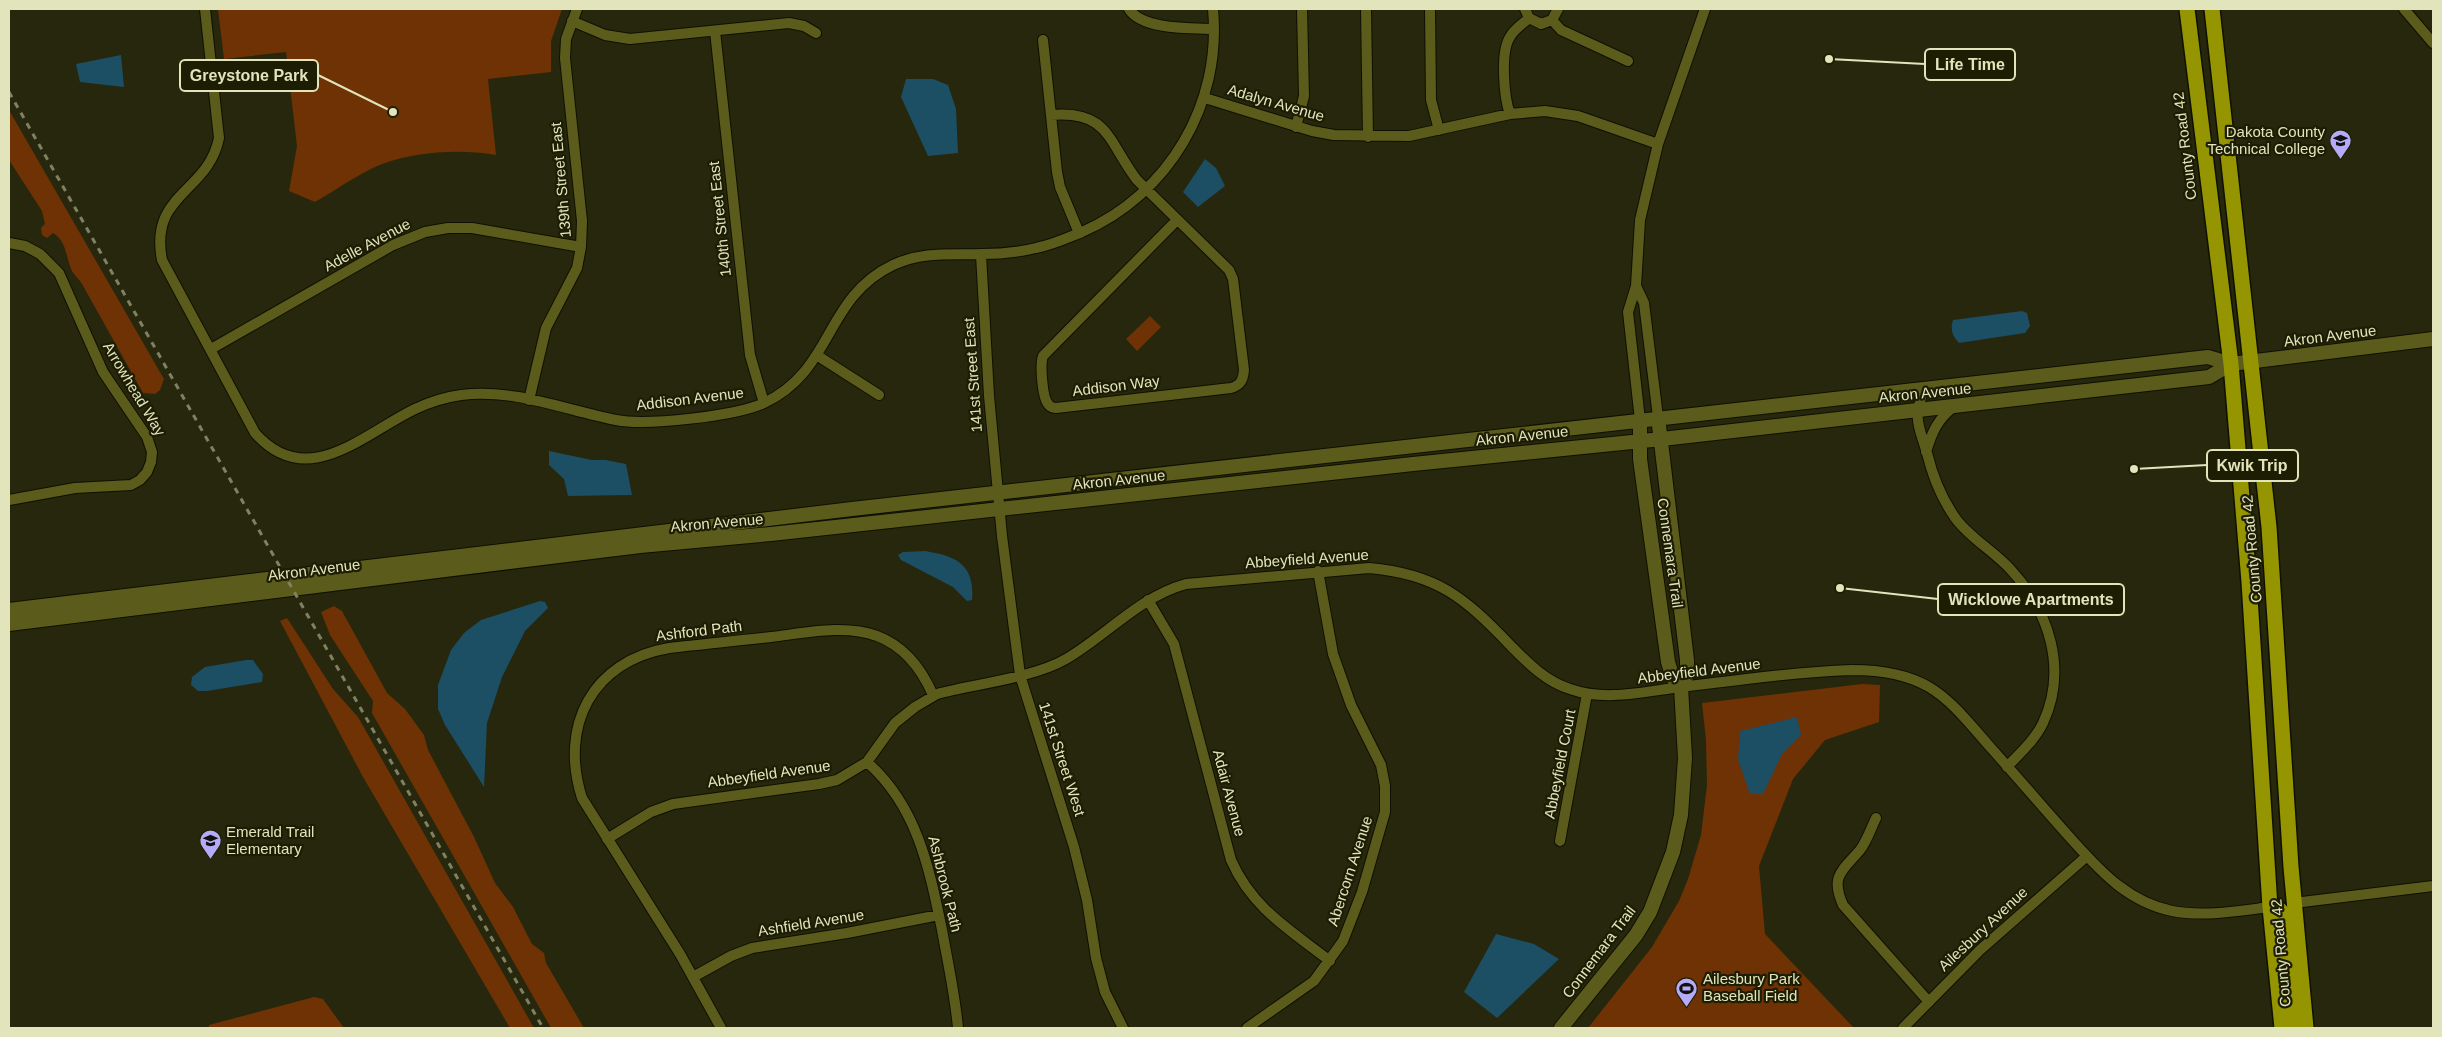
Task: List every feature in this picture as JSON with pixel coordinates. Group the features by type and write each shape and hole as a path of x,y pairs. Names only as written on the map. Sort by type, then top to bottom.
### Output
{"highway":[{"name":"County Road 42","path":"2187,9 2231,364 2248,564 2270,907 2282,1028"},
{"name":"County Road 42","path":"2212,9 2270,536 2294,903 2306,1028"},
{"path":"2270,907 2278,908 2281,911 2293,1028"}],"street":[{"name":"Addison Avenue","path":"205,9 219,138 215,154 207,169 177,197 167,211 162,226 160,243 165,268 255,432 274,450 300,458 317,458 334,454 416,408 450,397 486,393 529,400 612,419 642,422 732,412 764,403 794,383 818,356 847,302 864,284 883,270 903,261 926,255 981,255 1042,247 1079,233 1124,208 1146,190 1169,165 1184,143 1205,98 1210,72 1214,29 1213,9"},
{"name":"139th Street East","path":"529,400 546,328 573,278 581,247 582,221 565,58 566,39 577,9"},
{"path":"1129,9 1132,14 1146,21 1169,26 1214,29"},
{"path":"1296,127 1304,96 1302,9"},
{"path":"1366,9 1368,137"},
{"path":"1430,9 1431,100 1439,130"},
{"path":"1510,114 1506,98 1506,47 1515,30 1528,14 1540,24 1552,20 1558,9"},
{"path":"1640,420 1628,312 1636,286 1640,220 1658,144 1705,9"},
{"path":"2404,9 2433,43"},
{"path":"1552,20 1561,30 1628,61"},
{"path":"572,21 605,35 622,39 789,23 804,26 816,33"},
{"name":"140th Street East","path":"715,31 750,355 764,403"},
{"path":"1043,40 1060,186 1079,233"},
{"name":"Adalyn Avenue","path":"1205,98 1296,127 1334,135 1368,137 1409,136 1510,114 1545,111 1578,116 1658,144"},
{"name":"Addison Way","path":"1051,115 1080,114 1102,127 1117,146 1126,166 1146,190 1229,270 1233,279 1243,379 1239,385 1231,388 1056,408 1049,406 1045,400 1041,362 1044,356 1177,220"},
{"name":"Adelle Avenue","path":"211,349 393,245 425,232 448,228 472,228 581,247"},
{"name":"Arrowhead Way","path":"9,243 25,246 40,254 59,273 94,355 112,388 147,437 152,457 144,476 131,485 75,488 9,500"},
{"name":"141st Street East","path":"981,255 984,339 998,492"},
{"path":"1636,286 1644,303 1658,418"},
{"name":"Akron Avenue","path":"9,610 998,492 1924,388 2208,357 2231,364 2252,362 2433,339"},
{"path":"818,356 879,395"},
{"name":"Akron Avenue","path":"9,624 640,546 1662,440 2210,377 2231,364"},
{"path":"1924,388 1917,410 1919,434 1936,485 1949,509 1965,530 2009,568 2025,585 2043,615 2050,637 2055,670 2049,706 2042,724 2031,741 2008,767"},
{"path":"1926,452 1937,422 1945,412 1955,406"},
{"name":"Connemara Trail","path":"1561,1028 1636,935 1650,912 1660,890 1676,841 1681,815 1685,758 1681,687 1687,675 1687,660 1661,456 1662,440 1658,418"},
{"name":"Connemara Trail","path":"1640,420 1639,441 1668,662 1673,678 1681,687"},
{"name":"141st Street West","path":"998,492 1020,675 1074,847 1087,900 1096,958 1105,992 1123,1028"},
{"name":"Abbeyfield Avenue","path":"607,838 651,812 672,804 828,783 846,776 867,762 895,723 915,706 933,695 1020,675 1066,660 1148,600 1171,588 1186,584 1368,568 1393,570 1438,583 1479,612 1536,671 1569,689 1588,694 1620,696 1681,687 1830,671 1873,670 1893,673 1921,683 1945,699 2087,856 2120,888 2135,898 2163,908 2191,912 2270,907"},
{"name":"Abercorn Avenue","path":"1247,1028 1304,990 1330,961 1350,928 1378,841 1385,812 1385,786 1381,765 1351,705 1333,654 1318,571"},
{"name":"Adair Avenue","path":"1148,600 1174,644 1231,860 1238,876 1246,890 1268,914 1330,961"},
{"name":"Ashford Path","path":"720,1028 693,977 582,798 573,760 575,734 584,708 599,685 620,667 639,656 669,648 818,631 866,632 884,639 901,650 916,664 933,695"},
{"name":"Abbeyfield Court","path":"1560,840 1588,694"},
{"name":"Ashbrook Path","path":"867,762 891,787 914,827 926,856 952,982 958,1028"},
{"path":"1876,818 1861,849 1839,874 1836,884 1838,895 1843,905 1928,1002"},
{"name":"Ailesbury Avenue","path":"1903,1028 1980,950 2087,856"},
{"path":"2294,903 2433,886"},
{"name":"Ashfield Avenue","path":"693,977 731,956 752,948 846,934 939,915"}],"shaded area":[{"path":"218,9 562,9 551,41 551,72 488,79 496,155 468,152 439,152 410,156 382,164 315,202 289,191 297,146 286,52 224,59"},
{"path":"9,110 164,379 160,390 155,394 143,393 82,284 72,271 58,236 53,233 47,238 42,235 41,228 45,224 42,211 9,160"},
{"path":"1150,316 1161,327 1137,351 1126,339"},
{"path":"334,606 342,611 387,693 405,709 424,735 428,750 474,837 495,883 513,907 532,944 544,953 546,963 584,1028 551,1028 372,713 373,701 330,635 321,612"},
{"path":"287,618 333,689 358,717 534,1028 510,1028 363,777 280,621"},
{"path":"1862,684 1880,685 1879,722 1825,740 1793,779 1759,866 1765,934 1854,1028 1588,1028 1652,947 1679,901 1688,879 1701,835 1707,785 1706,740 1702,703"},
{"path":"314,997 323,999 344,1028 209,1028 209,1025"}],"water":[{"path":"121,55 124,87 80,82 76,64"},
{"path":"906,79 933,79 948,85 956,109 958,153 928,156 901,97"},
{"path":"1205,159 1216,168 1225,186 1198,207 1183,192"},
{"path":"2022,311 2027,313 2030,326 2025,333 1959,343 1952,332 1953,320"},
{"path":"549,451 592,460 606,460 626,464 632,495 568,496 564,479 549,465"},
{"path":"925,551 954,559 967,570 972,588 972,600 967,601 953,587 901,560 898,555 903,552"},
{"path":"540,601 545,602 548,608 525,631 502,677 487,723 484,787 445,725 438,709 438,685 451,650 464,633 481,620"},
{"path":"253,660 263,674 262,682 207,691 198,691 191,685 192,677 205,667"},
{"path":"1797,717 1801,735 1782,754 1763,794 1750,794 1738,760 1740,731"},
{"path":"1496,934 1534,944 1559,959 1497,1018 1464,992"}],"railway":[{"path":"9,92 543,1028"}],"place":[{"name":"Life Time","path":"1829,59"},
{"name":"Greystone Park","path":"393,112"},
{"name":"Dakota County Technical College","path":"2341,160"},
{"name":"Kwik Trip","path":"2134,469"},
{"name":"Wicklowe Apartments","path":"1840,588"},
{"name":"Emerald Trail Elementary","path":"210,860"},
{"name":"Ailesbury Park Baseball Field","path":"1687,1007"}]}
